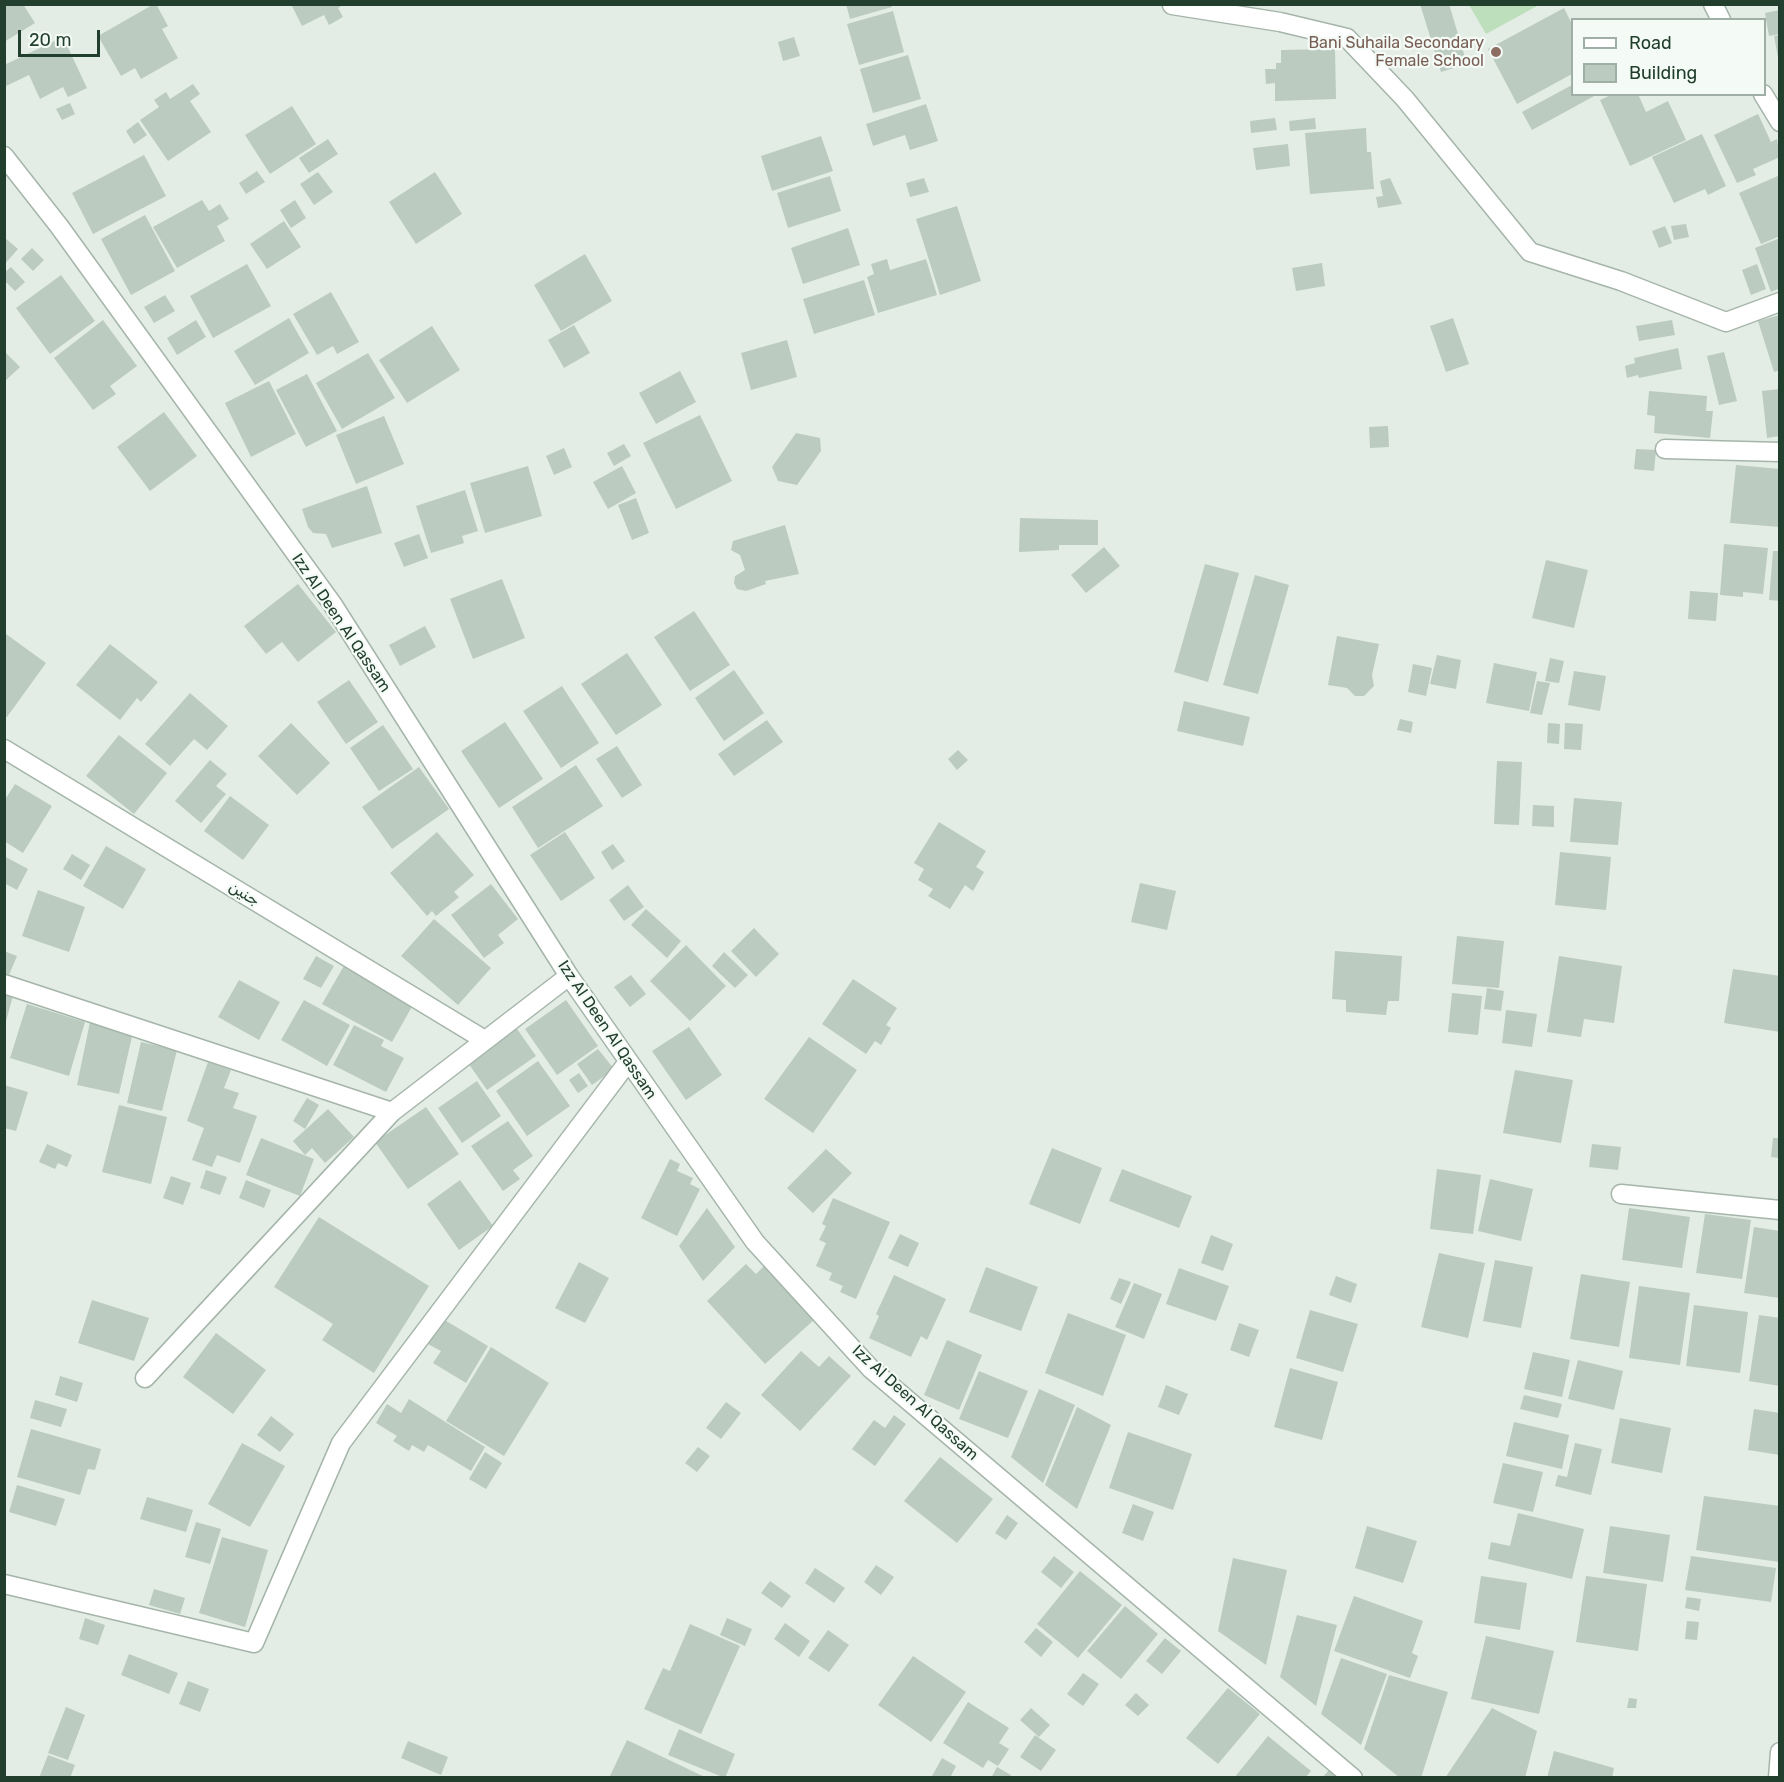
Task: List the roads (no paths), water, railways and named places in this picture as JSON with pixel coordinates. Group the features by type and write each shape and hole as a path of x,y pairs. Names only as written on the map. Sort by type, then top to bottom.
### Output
{"street":[{"path":"1713,4 1720,18"},
{"path":"1172,5 1280,22 1347,38 1405,99 1530,252 1621,281 1726,322 1779,302"},
{"path":"1764,96 1779,123"},
{"name":"Izz Al Deen Al Qassam","path":"4,156 59,226 333,605 569,975 755,1242 871,1369 1353,1778"},
{"path":"1665,449 1779,452"},
{"name":"جنين","path":"4,749 483,1039"},
{"path":"145,1378 392,1112 483,1039 569,975"},
{"path":"4,984 392,1112"},
{"path":"4,1584 254,1643 342,1443 628,1062"},
{"path":"1621,1194 1779,1210"},
{"path":"1778,1778 1779,1752"}],"place":[{"name":"Bani Suhaila Secondary Female School","path":"1496,52"}]}
